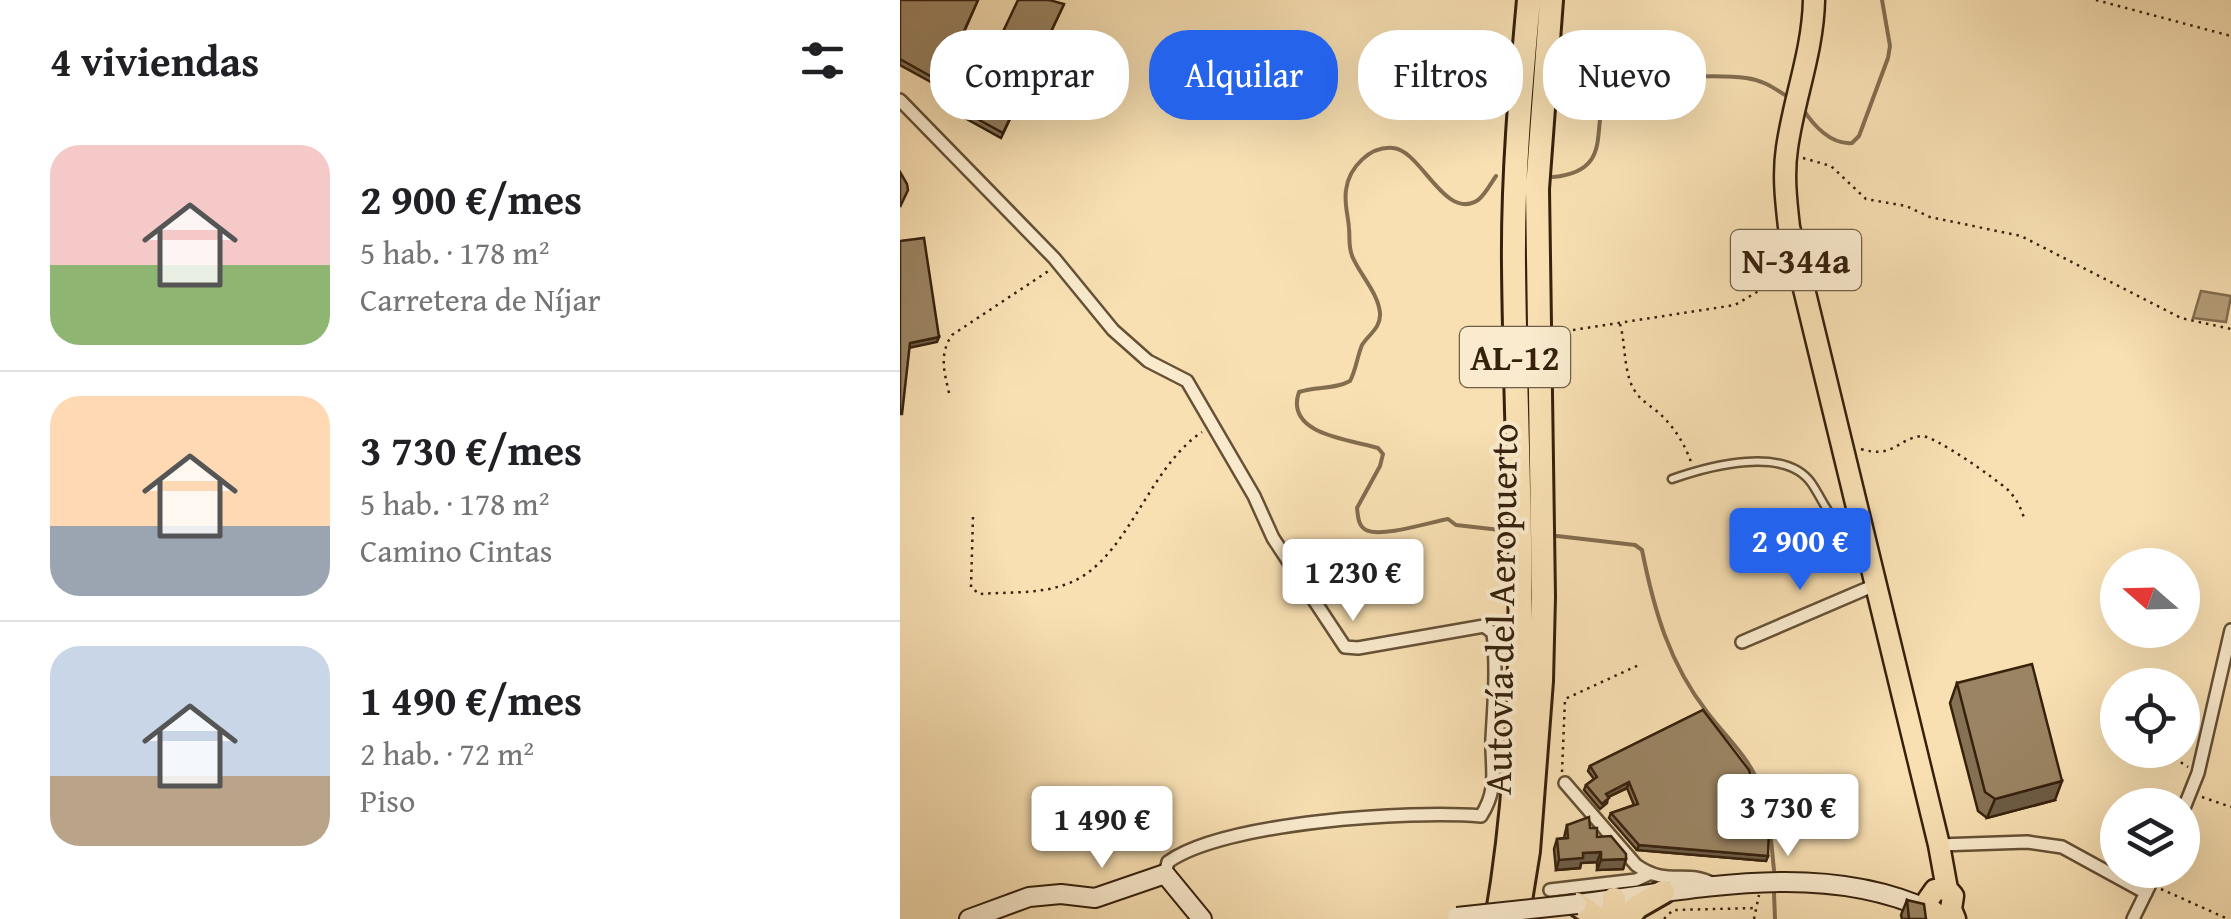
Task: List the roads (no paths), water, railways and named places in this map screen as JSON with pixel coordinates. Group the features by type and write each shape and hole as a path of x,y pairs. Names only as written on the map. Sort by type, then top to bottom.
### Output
{"highway":[{"name":"Autovía del Aeropuerto","path":"1495,919 1503,883 1520,715 1522,562 1514,260 1529,0"},
{"name":"Autovía del Aeropuerto","path":"1521,919 1542,664 1537,208 1551,0"},
{"path":"1618,912 1638,907 1656,883"},
{"path":"1577,904 1599,919"}],"main road":[{"name":"N-344a","path":"1814,0 1808,58 1787,147 1785,195 1789,227 1939,845 1942,908"}],"street":[{"path":"900,100 1059,264 1114,330 1148,361 1187,381 1254,496 1273,538 1345,647 1484,626 1493,633 1497,670 1492,744 1496,770 1490,804 1481,816 1400,816 1249,833 1186,849 1168,862 1165,874"},
{"path":"1742,642 1875,585"},
{"path":"2193,788 2231,630"},
{"path":"1565,783 1656,883"},
{"path":"1939,845 2027,842 2062,846 2148,889 2133,919"},
{"path":"969,919 1029,897 1061,894 1094,898 1165,874"},
{"path":"1165,874 1202,919"},
{"path":"1550,890 1636,880 1718,888 1822,882 1869,888 1942,908"},
{"path":"1452,918 1577,904 1618,912"}],"lane":[{"path":"1672,479 1732,463 1794,467 1809,480 1834,521 1846,532 1864,537"}],"waterway":[{"path":"1803,109 1817,127 1837,141 1852,143 1859,136 1888,58 1890,46 1882,0"},
{"path":"1553,177 1575,172 1588,163 1595,152 1607,97 1627,83 1680,77 1746,78 1788,97"},
{"path":"1496,176 1481,198 1466,204 1444,194 1413,160 1393,148 1376,150 1356,166 1346,195 1351,254 1376,298 1380,318 1362,345 1350,381 1299,392 1297,406 1301,418 1311,427 1378,448 1383,454 1357,508 1366,530 1394,531 1448,519 1456,525 1509,531"},
{"path":"1557,536 1635,545 1642,550 1658,615 1682,674 1756,776 1768,817 1774,870"},
{"path":"1774,893 1775,919"}]}
